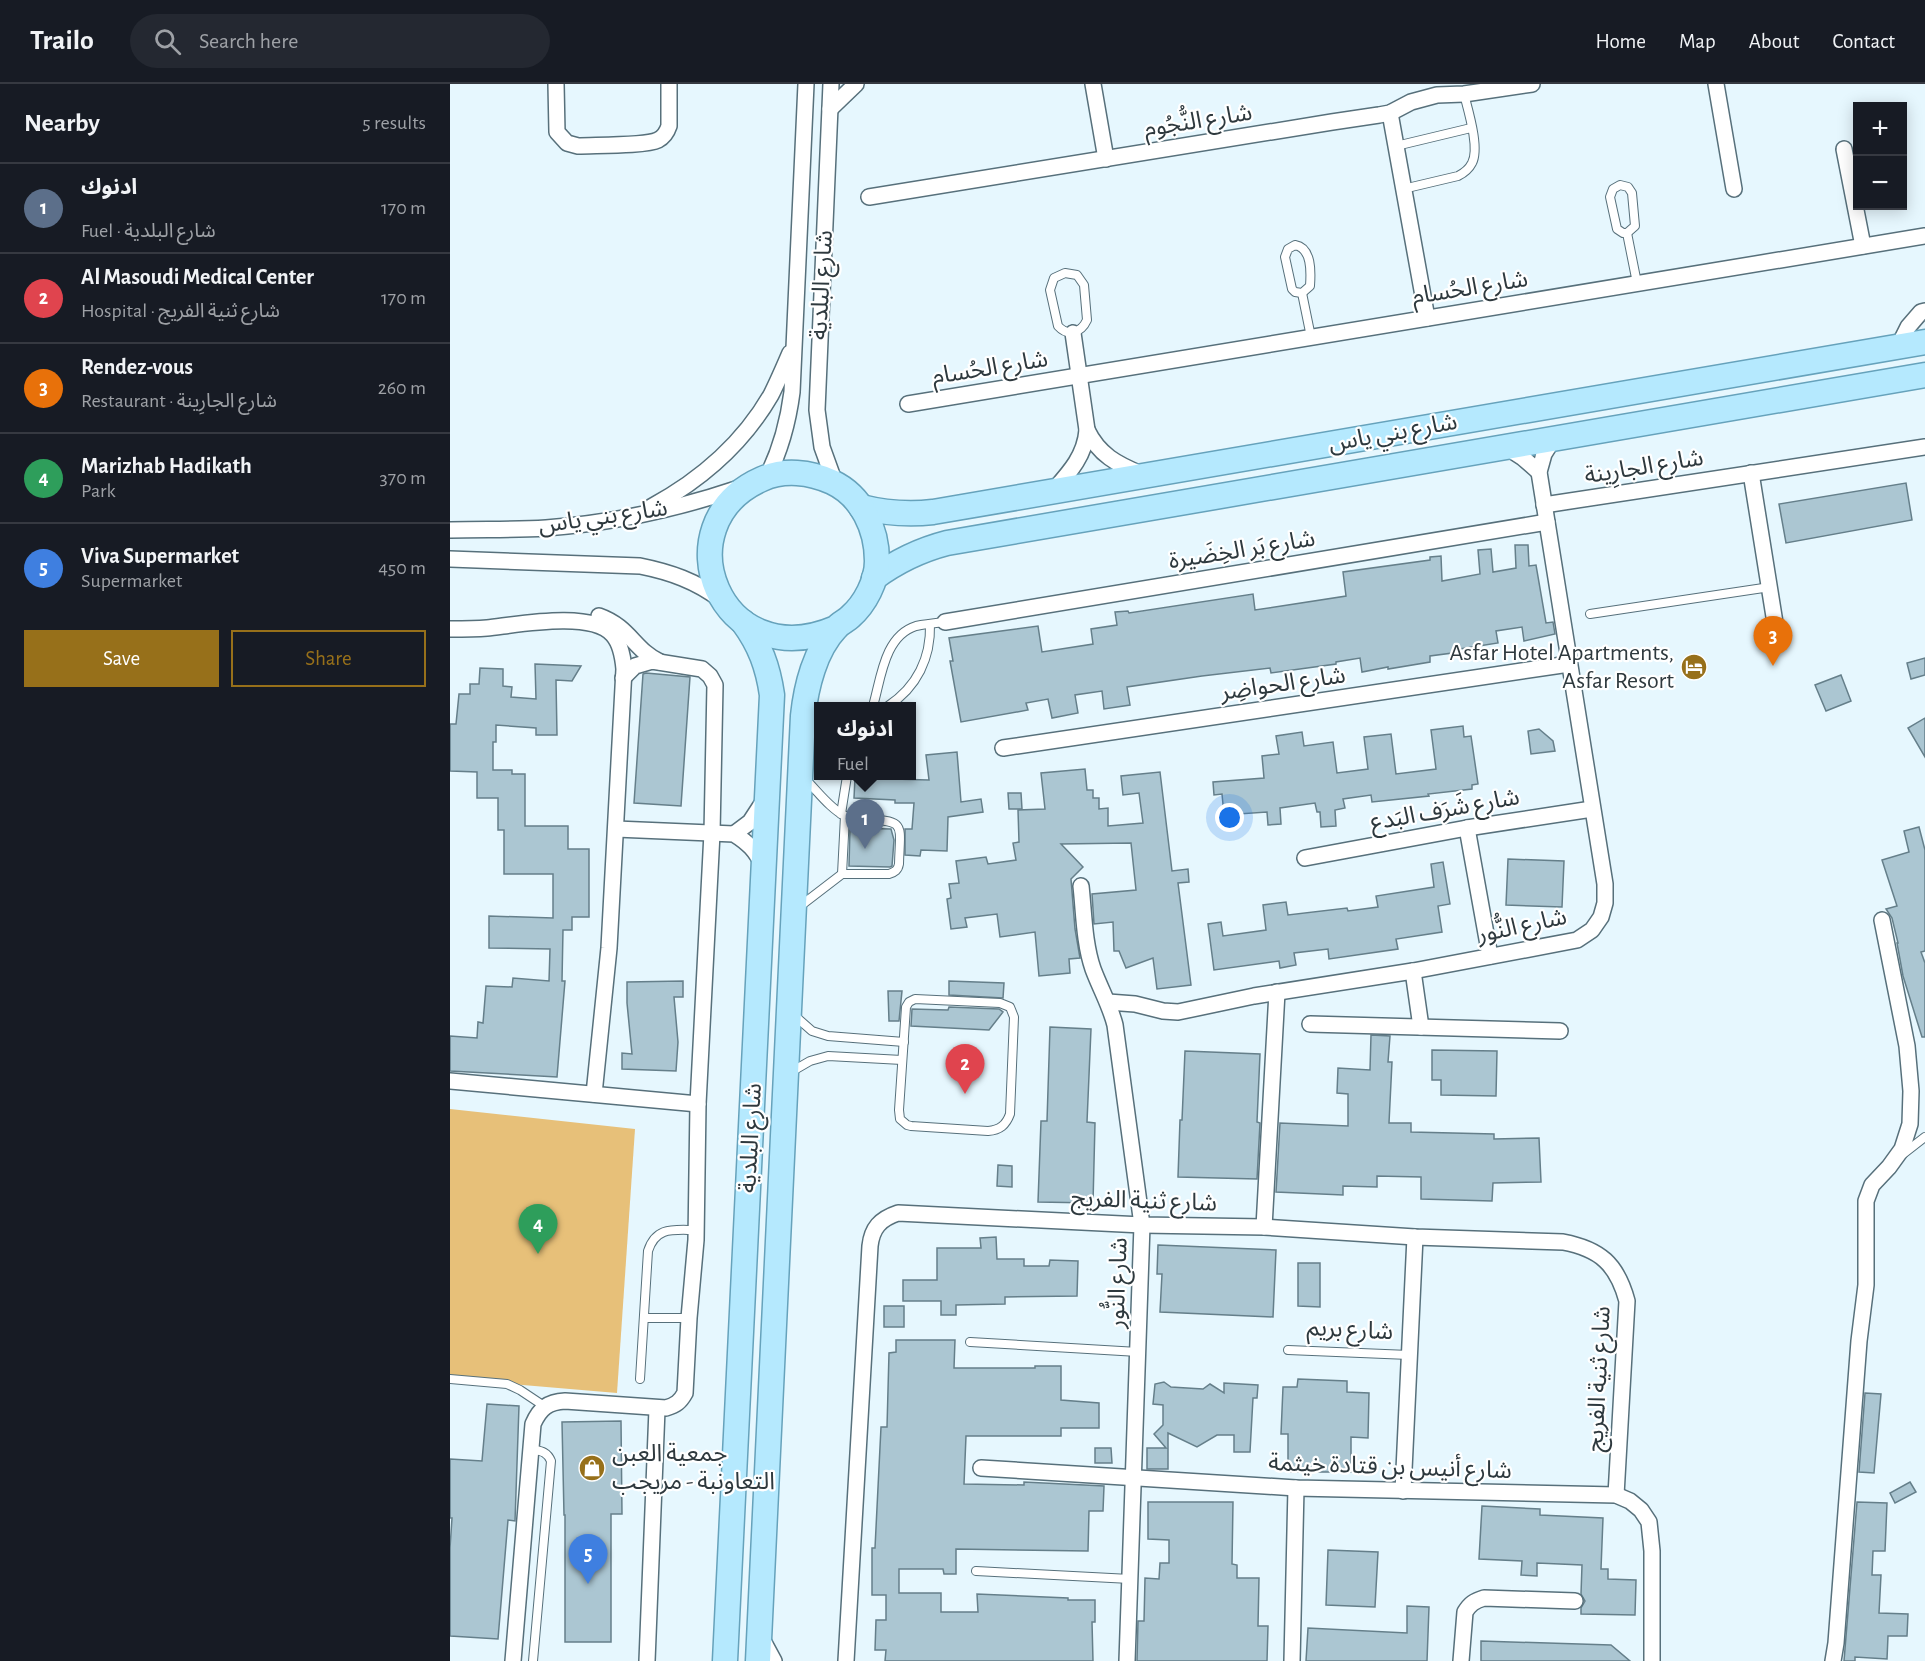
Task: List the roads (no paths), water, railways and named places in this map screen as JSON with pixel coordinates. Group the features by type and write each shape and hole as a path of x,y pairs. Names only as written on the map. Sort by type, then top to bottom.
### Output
{"main road":[{"name":"شارع بني ياس","path":"861,507 890,513 918,514 1925,342"},
{"name":"شارع بني ياس","path":"874,578 916,552 947,543 1925,375"},
{"path":"784,473 802,473 819,476 835,483 861,507 871,524 876,544 877,564 874,578 864,601 836,628 818,636 798,639 778,638 760,632 732,613 715,584 710,564 710,545 715,526 724,509 737,494 760,480 784,473"},
{"name":"شارع البلدية","path":"725,1661 772,695 763,656 755,638 743,622"},
{"name":"شارع البلدية","path":"758,1661 802,716 809,679 816,661 836,628"}],"street":[{"path":"556,84 557,132 567,143 578,146 648,143 660,140 669,126 669,84"},
{"name":"شارع البلدية","path":"760,480 776,459 788,422 792,392 806,84"},
{"name":"شارع البلدية","path":"831,84 817,410 822,447 835,483"},
{"path":"830,110 856,84"},
{"path":"1093,84 1106,159"},
{"name":"شارع النُّجُوم","path":"869,197 1369,117 1389,113 1424,97 1464,89 1532,84"},
{"path":"1716,84 1734,189"},
{"path":"1389,113 1427,318"},
{"path":"1844,148 1863,246"},
{"name":"شارع الحُسام","path":"908,404 1925,236"},
{"path":"1898,347 1908,327 1925,311"},
{"name":"شارع الحُسام","path":"1053,492 1081,455 1087,430 1073,333"},
{"path":"636,516 701,477 737,442 750,427 772,392 794,345"},
{"name":"شارع الحُسام","path":"1087,430 1097,447 1111,460 1145,476"},
{"path":"1505,446 1539,472 1544,454 1554,438"},
{"name":"شارع الجارِينة","path":"1544,505 1925,447"},
{"name":"شارع النُّور","path":"1108,1002 1135,1004 1178,1012 1277,992 1413,971 1577,940 1592,930 1601,917 1605,903 1605,884 1539,472"},
{"path":"1751,473 1776,629"},
{"name":"شارع بني ياس","path":"450,530 545,528 636,516 695,502 760,480"},
{"name":"شارع بَر الخِضَيرة","path":"937,623 1547,522"},
{"name":"شارع بني ياس","path":"450,559 640,566 686,578 723,601"},
{"path":"561,621 570,616 579,615 608,619 624,629 645,653 660,662"},
{"path":"450,629 561,621 590,623 599,625 613,635 622,653 623,678 609,948 594,1094"},
{"path":"513,1661 533,1424 537,1414 544,1406 565,1401 657,1409 675,1405 685,1392 696,1230 698,1104 712,834 715,685 702,669 660,662 643,662 628,671 623,678"},
{"name":"شارع الحواضِر","path":"1003,748 1569,664"},
{"path":"734,834 750,822 768,796"},
{"name":"شارع شَرَف البَدع","path":"1305,858 1467,828 1593,809"},
{"path":"1467,828 1490,956"},
{"path":"616,829 734,834 750,845 764,870"},
{"name":"شارع النُّور","path":"1081,886 1089,953 1115,1025 1142,1225 1127,1661"},
{"path":"1833,1661 1859,1341 1866,1285 1866,1201 1872,1185 1897,1159 1908,1137 1910,1124 1910,1071 1904,1021 1882,920"},
{"path":"1413,971 1421,1027"},
{"path":"1264,1227 1277,992"},
{"path":"1310,1024 1560,1031"},
{"path":"450,1081 698,1104"},
{"name":"شارع ثنية الفريج","path":"846,1661 870,1246 877,1224 886,1216 898,1213 1142,1225 1264,1227 1415,1237 1563,1242 1581,1246 1598,1254 1612,1267 1622,1283 1627,1301 1616,1495"},
{"name":"شارع بريم","path":"1403,1491 1415,1237"},
{"path":"647,1661 657,1409"},
{"name":"شارع أنيس بن قتادة خيثمة","path":"981,1468 1296,1488 1616,1495"},
{"path":"1292,1661 1296,1488"},
{"path":"1616,1495 1630,1501 1641,1510 1649,1522 1652,1551 1652,1661"},
{"path":"1461,1661 1465,1612 1476,1600 1484,1598 1575,1600"},
{"path":"759,1634 774,1661"}],"lane":[{"path":"1403,189 1458,176 1472,164 1474,146 1464,89"},
{"path":"1396,146 1471,129"},
{"path":"1620,185 1628,187 1632,193 1635,226 1627,233 1617,229 1610,197 1613,189 1620,185"},
{"path":"1627,233 1637,283"},
{"path":"1295,245 1303,247 1308,254 1310,286 1302,293 1292,289 1285,257 1288,249 1295,245"},
{"name":"شارع الحُسام","path":"1065,273 1077,275 1084,285 1087,320 1080,331 1073,333 1062,330 1058,326 1050,290 1054,278 1065,273"},
{"path":"1302,293 1311,337"},
{"path":"1590,614 1770,587"},
{"path":"874,702 888,652 893,644 907,630 937,623"},
{"path":"893,702 904,694 922,668 937,623"},
{"path":"793,912 842,874 889,874 898,869 899,864 899,828 895,822 854,819 843,815 800,773"},
{"path":"842,874 843,815 847,780"},
{"path":"915,999 1000,1003 1010,1007 1014,1017 1008,1120 994,1131 907,1125 898,1114 904,1042 906,1007 915,999"},
{"path":"788,1010 805,1026 819,1034 904,1042"},
{"path":"785,1076 810,1061 828,1056 902,1060"},
{"path":"1897,1159 1925,1137"},
{"path":"640,1379 648,1251 651,1241 657,1234 668,1231 696,1230"},
{"path":"644,1318 689,1318"},
{"name":"شارع النُّور","path":"970,1342 1138,1352"},
{"name":"شارع بريم","path":"1288,1350 1409,1355"},
{"path":"450,1379 507,1384 544,1406"},
{"path":"531,1449 543,1451 550,1461 533,1661"},
{"path":"976,1571 1130,1579"}],"place":[{"name":"Rendez-vous","path":"1773,666"},
{"name":"Asfar Hotel Apartments, Asfar Resort","path":"1694,667"},
{"name":"ادنوك","path":"865,849"},
{"name":"Al Masoudi Medical Center","path":"965,1094"},
{"name":"Marizhab Hadikath","path":"538,1254"},
{"name":"جمعية العبن التعاونبة - مريجب","path":"592,1468"},
{"name":"Viva Supermarket","path":"588,1584"}]}
